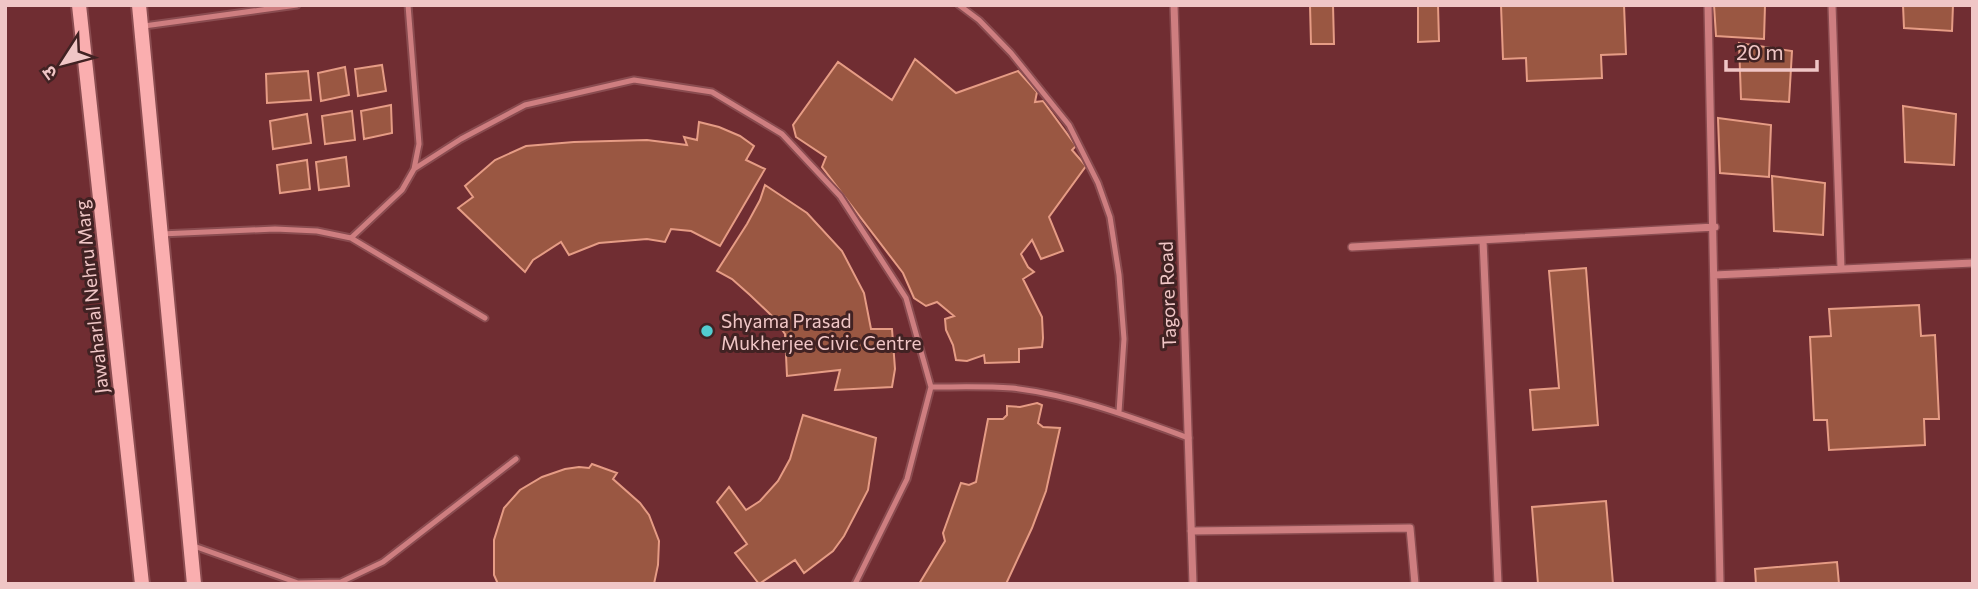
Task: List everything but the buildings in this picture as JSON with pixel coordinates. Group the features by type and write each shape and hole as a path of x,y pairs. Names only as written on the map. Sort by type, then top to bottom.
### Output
{"main road":[{"name":"Jawaharlal Nehru Marg","path":"79,5 142,584"},
{"path":"139,5 194,584"}],"street":[{"name":"Tagore Road","path":"1174,5 1193,584"},
{"path":"1708,5 1720,584"},
{"path":"1832,5 1841,269"},
{"path":"1352,247 1714,227"},
{"path":"1483,240 1498,584"},
{"path":"1714,275 1973,263"},
{"path":"1191,531 1410,528 1415,584"}],"lane":[{"path":"141,26 297,5"},
{"path":"351,238 402,191 414,169 419,144 408,5"},
{"path":"959,5 979,20 1011,53 1069,125 1098,183 1110,217 1119,275 1124,339 1119,412"},
{"path":"414,169 461,139 525,105 634,80 712,92 782,134 841,196 906,298 930,387 907,479 855,584"},
{"path":"161,234 275,229 317,231 351,238 485,318"},
{"path":"930,387 1011,388 1058,396 1119,412 1189,438"},
{"path":"190,545 298,583 341,582 383,562 516,459"}],"place":[{"name":"Shyama Prasad Mukherjee Civic Centre","path":"707,331"}]}
